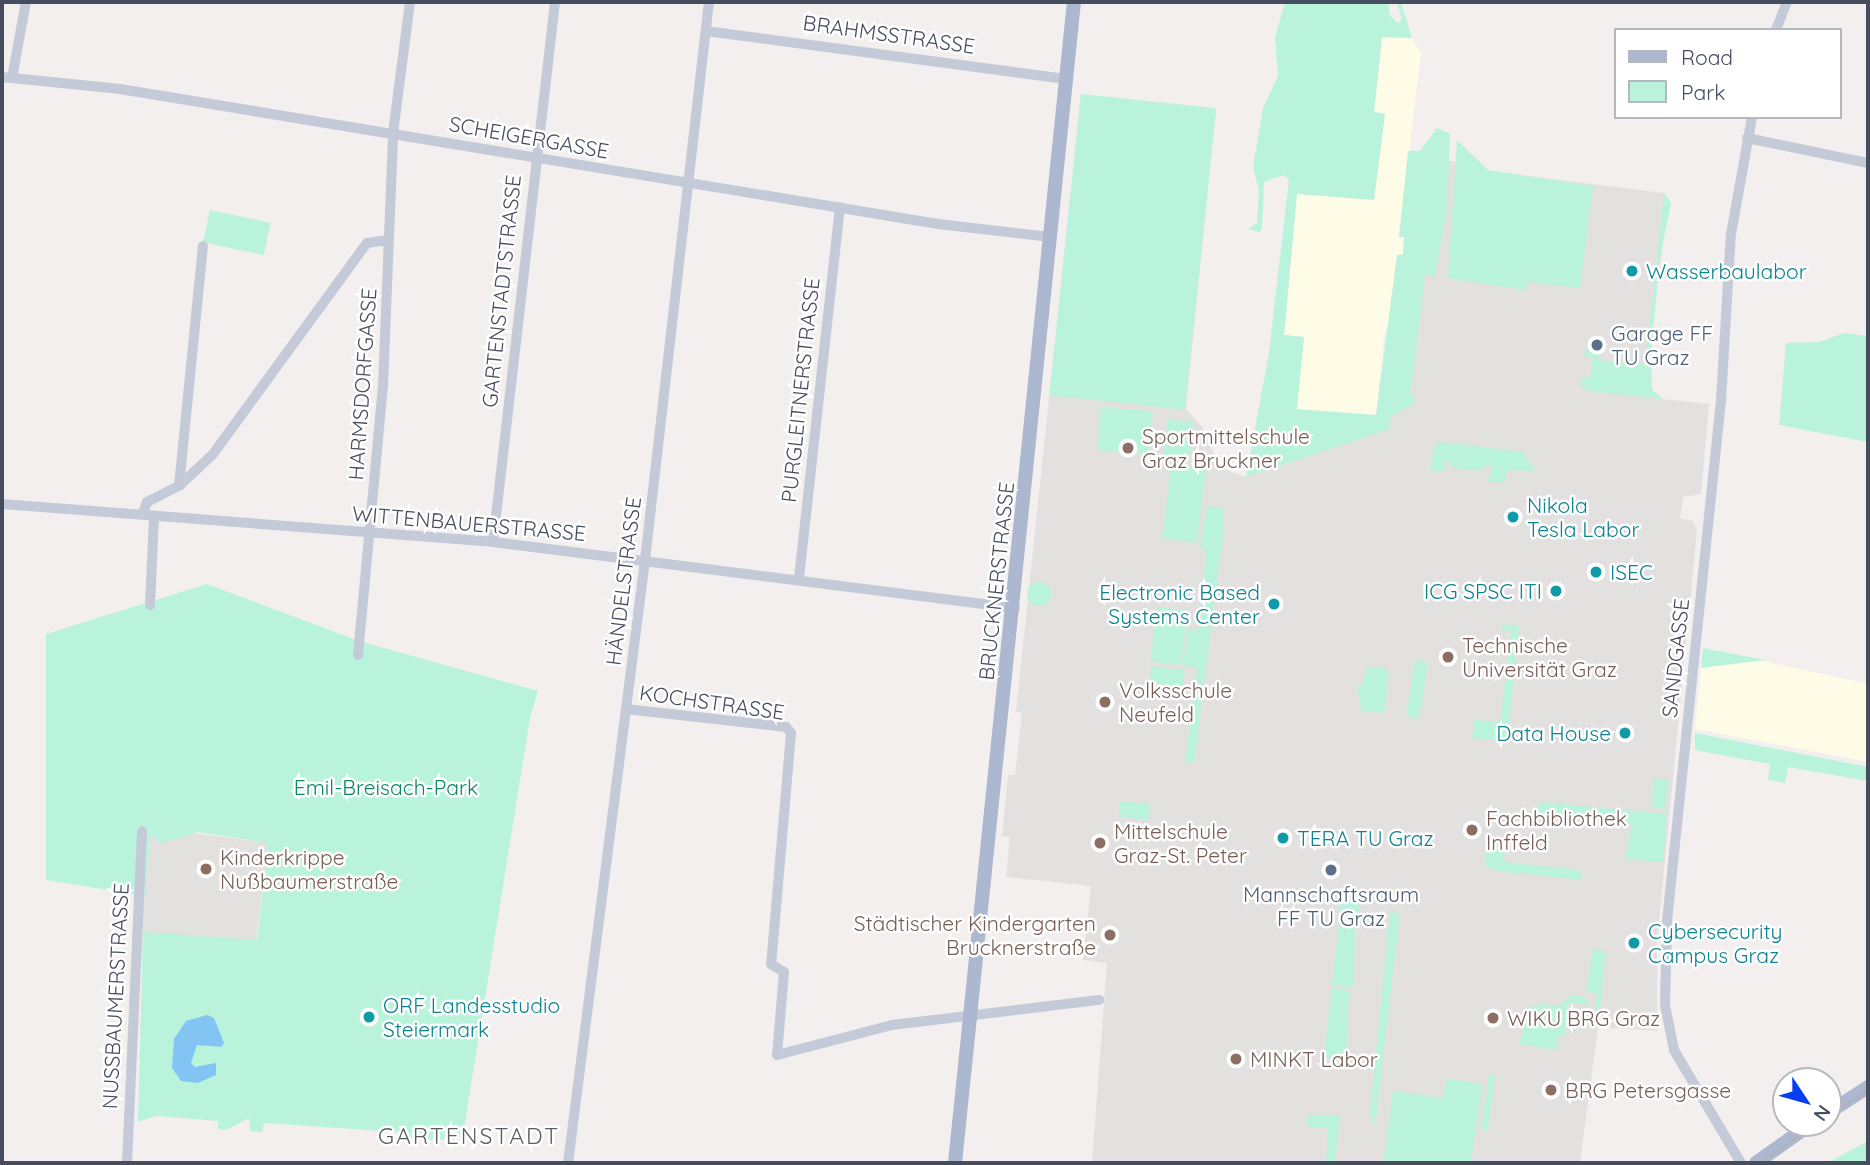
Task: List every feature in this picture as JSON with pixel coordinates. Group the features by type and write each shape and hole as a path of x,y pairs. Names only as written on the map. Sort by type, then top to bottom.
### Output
{"main road":[{"name":"BRUCKNERSTRASSE","path":"955,1163 968,1015 1014,608 1074,2"},
{"path":"1842,1104 1868,1087"},
{"path":"1756,1163 1792,1137"}],"street":[{"path":"7,78 26,2"},
{"name":"HARMSDORFGASSE","path":"358,655 371,533 393,134 410,2"},
{"name":"GARTENSTADTSTRASSE","path":"493,542 555,2"},
{"name":"HÄNDELSTRASSE","path":"568,1163 645,560 709,2"},
{"path":"1777,28 1787,2"},
{"name":"BRAHMSSTRASSE","path":"706,31 1066,79"},
{"name":"SCHEIGERGASSE","path":"7,78 120,89 840,207 1050,237"},
{"name":"SANDGASSE","path":"1741,1163 1674,1050 1665,1005 1667,921 1721,400 1731,234 1752,119"},
{"path":"1747,138 1868,163"},
{"name":"PURGLEITNERSTRASSE","path":"799,578 840,207"},
{"name":"HARMSDORFGASSE","path":"148,515 147,502 179,485 213,454 367,243 389,240"},
{"path":"179,485 203,246"},
{"name":"WITTENBAUERSTRASSE","path":"2,504 493,542 799,578 1014,608"},
{"path":"148,515 150,605"},
{"name":"KOCHSTRASSE","path":"626,709 786,727 791,733 771,964 784,972 777,1055 892,1025 968,1015"},
{"name":"NUSSBAUMERSTRASSE","path":"127,1163 142,831"},
{"path":"968,1015 1098,1000"}],"shaded area":[{"path":"1382,37 1412,38 1421,53 1399,236 1404,237 1403,254 1390,330 1385,329 1376,416 1296,409 1304,337 1284,335 1297,194 1385,114 1374,112"},
{"name":"Technische Universität Graz","path":"1081,94 1216,109 1186,408 1202,427 1220,468 1246,477 1389,429 1423,154 1488,171 1664,193 1668,202 1644,397 1709,404 1701,494 1683,497 1680,518 1693,521 1697,530 1657,942 1657,1031 1598,1027 1580,1163 1092,1163 1107,963 1083,960 1091,886 1006,877 1010,837 1002,836 1008,775 1015,775 1022,713 1016,712"},
{"path":"1703,648 1868,684 1868,762 1695,729"},
{"name":"Kinderkrippe Nußbaumerstraße","path":"150,828 268,843 255,946 137,931"}],"green space":[{"path":"1285,2 1388,2 1390,16 1398,23 1402,20 1397,2 1401,2 1412,38 1382,37 1374,112 1385,114 1374,200 1297,194 1284,335 1304,337 1297,409 1376,415 1397,255 1403,254 1404,237 1399,237 1408,151 1420,151 1437,128 1450,134 1447,208 1435,276 1425,274 1410,395 1415,396 1413,405 1391,416 1389,429 1246,477 1269,353 1289,179 1283,175 1264,182 1262,228 1260,232 1248,229 1257,223 1259,191 1253,167 1263,108 1278,76 1275,38"},
{"path":"1081,94 1216,108 1185,410 1049,395"},
{"path":"1457,140 1488,170 1593,186 1580,288 1528,282 1525,290 1448,278"},
{"path":"1664,193 1671,203 1660,258 1651,354 1652,389 1662,399 1589,391 1581,386 1581,378 1590,378 1593,357 1584,356 1586,348 1599,349 1598,360 1645,365"},
{"path":"210,210 271,223 264,255 203,242"},
{"path":"1844,333 1868,336 1868,442 1779,425 1786,343 1819,342"},
{"path":"1101,407 1153,412 1149,454 1097,450"},
{"path":"1168,419 1194,422 1189,459 1163,456"},
{"path":"1442,442 1523,452 1536,471 1507,470 1504,483 1488,481 1493,465 1484,465 1484,471 1452,468 1452,462 1446,461 1444,472 1430,470 1435,446"},
{"path":"1171,465 1206,469 1197,543 1162,538"},
{"path":"1207,506 1224,508 1224,526 1194,763 1185,762 1197,668 1183,666 1188,629 1200,630 1206,553 1200,545"},
{"path":"1039,582 1048,585 1051,594 1048,603 1039,606 1030,603 1027,594 1030,585"},
{"name":"Emil-Breisach-Park","path":"207,584 359,641 538,691 530,718 463,1135 453,1140 401,1139 398,1132 264,1123 262,1132 250,1131 249,1118 226,1130 218,1129 218,1121 156,1116 138,1122 143,932 257,940 268,843 198,832 162,843 150,835 145,896 46,880 46,634"},
{"path":"1157,607 1188,611 1181,665 1150,662"},
{"path":"1503,624 1519,626 1508,733 1501,741 1472,738 1474,720 1500,722 1511,632 1502,631"},
{"path":"1703,648 1765,660 1701,668"},
{"path":"1415,661 1428,663 1419,718 1406,716"},
{"path":"1151,666 1185,670 1183,687 1149,683"},
{"path":"1367,667 1385,667 1389,672 1384,713 1362,711 1357,686 1362,686"},
{"path":"1695,733 1868,767 1868,781 1788,767 1785,783 1768,780 1770,764 1695,750"},
{"path":"1669,779 1665,809 1652,808 1653,780"},
{"path":"1120,801 1150,804 1148,820 1118,817"},
{"path":"1539,802 1667,814 1663,862 1625,859 1632,824 1537,814"},
{"path":"1487,844 1505,845 1504,862 1580,870 1581,880 1491,870 1485,864"},
{"path":"1343,886 1363,889 1359,915 1339,912"},
{"path":"1390,912 1400,913 1375,1126 1370,1111"},
{"path":"1340,915 1356,917 1353,988 1332,985"},
{"path":"1593,950 1606,951 1600,1010 1595,1009 1597,993 1586,992"},
{"path":"1332,988 1349,991 1346,1060 1324,1058"},
{"path":"1571,995 1585,997 1588,1005 1569,1002 1565,1035 1559,1034 1557,1050 1519,1044 1529,1008 1540,1004 1560,1006"},
{"path":"1489,1074 1495,1075 1488,1129 1481,1129"},
{"path":"1446,1079 1482,1084 1471,1163 1383,1163 1393,1091 1443,1098"},
{"path":"1307,1115 1340,1116 1335,1163 1326,1163 1328,1128 1306,1126"},
{"path":"1868,1141 1868,1163 1831,1163 1831,1161"}],"water":[{"path":"207,1015 214,1018 224,1043 221,1047 197,1045 191,1063 195,1067 216,1063 216,1075 198,1083 181,1081 172,1068 174,1039 186,1021"}],"tram line":[{"path":"1842,1107 1868,1090"},
{"path":"1761,1163 1797,1137"}],"place":[{"name":"Wasserbaulabor","path":"1632,271"},
{"name":"Garage FF TU Graz","path":"1597,345"},
{"name":"Sportmittelschule Graz Bruckner","path":"1128,448"},
{"name":"Nikola Tesla Labor","path":"1513,517"},
{"name":"ISEC","path":"1596,572"},
{"name":"ICG SPSC ITI","path":"1556,591"},
{"name":"Electronic Based Systems Center","path":"1274,604"},
{"name":"Technische Universität Graz","path":"1448,657"},
{"name":"Volksschule Neufeld","path":"1105,702"},
{"name":"Data House","path":"1625,733"},
{"name":"Fachbibliothek Inffeld","path":"1472,830"},
{"name":"TERA TU Graz","path":"1283,838"},
{"name":"Mittelschule Graz-St. Peter","path":"1100,843"},
{"name":"Kinderkrippe Nußbaumerstraße","path":"206,869"},
{"name":"Mannschaftsraum FF TU Graz","path":"1331,870"},
{"name":"Städtischer Kindergarten Brucknerstraße","path":"1110,935"},
{"name":"Cybersecurity Campus Graz","path":"1634,943"},
{"name":"ORF Landesstudio Steiermark","path":"369,1017"},
{"name":"WIKU BRG Graz","path":"1493,1018"},
{"name":"MINKT Labor","path":"1236,1059"},
{"name":"BRG Petersgasse","path":"1551,1090"}],"district":[{"name":"GARTENSTADT","path":"469,1136"}]}
